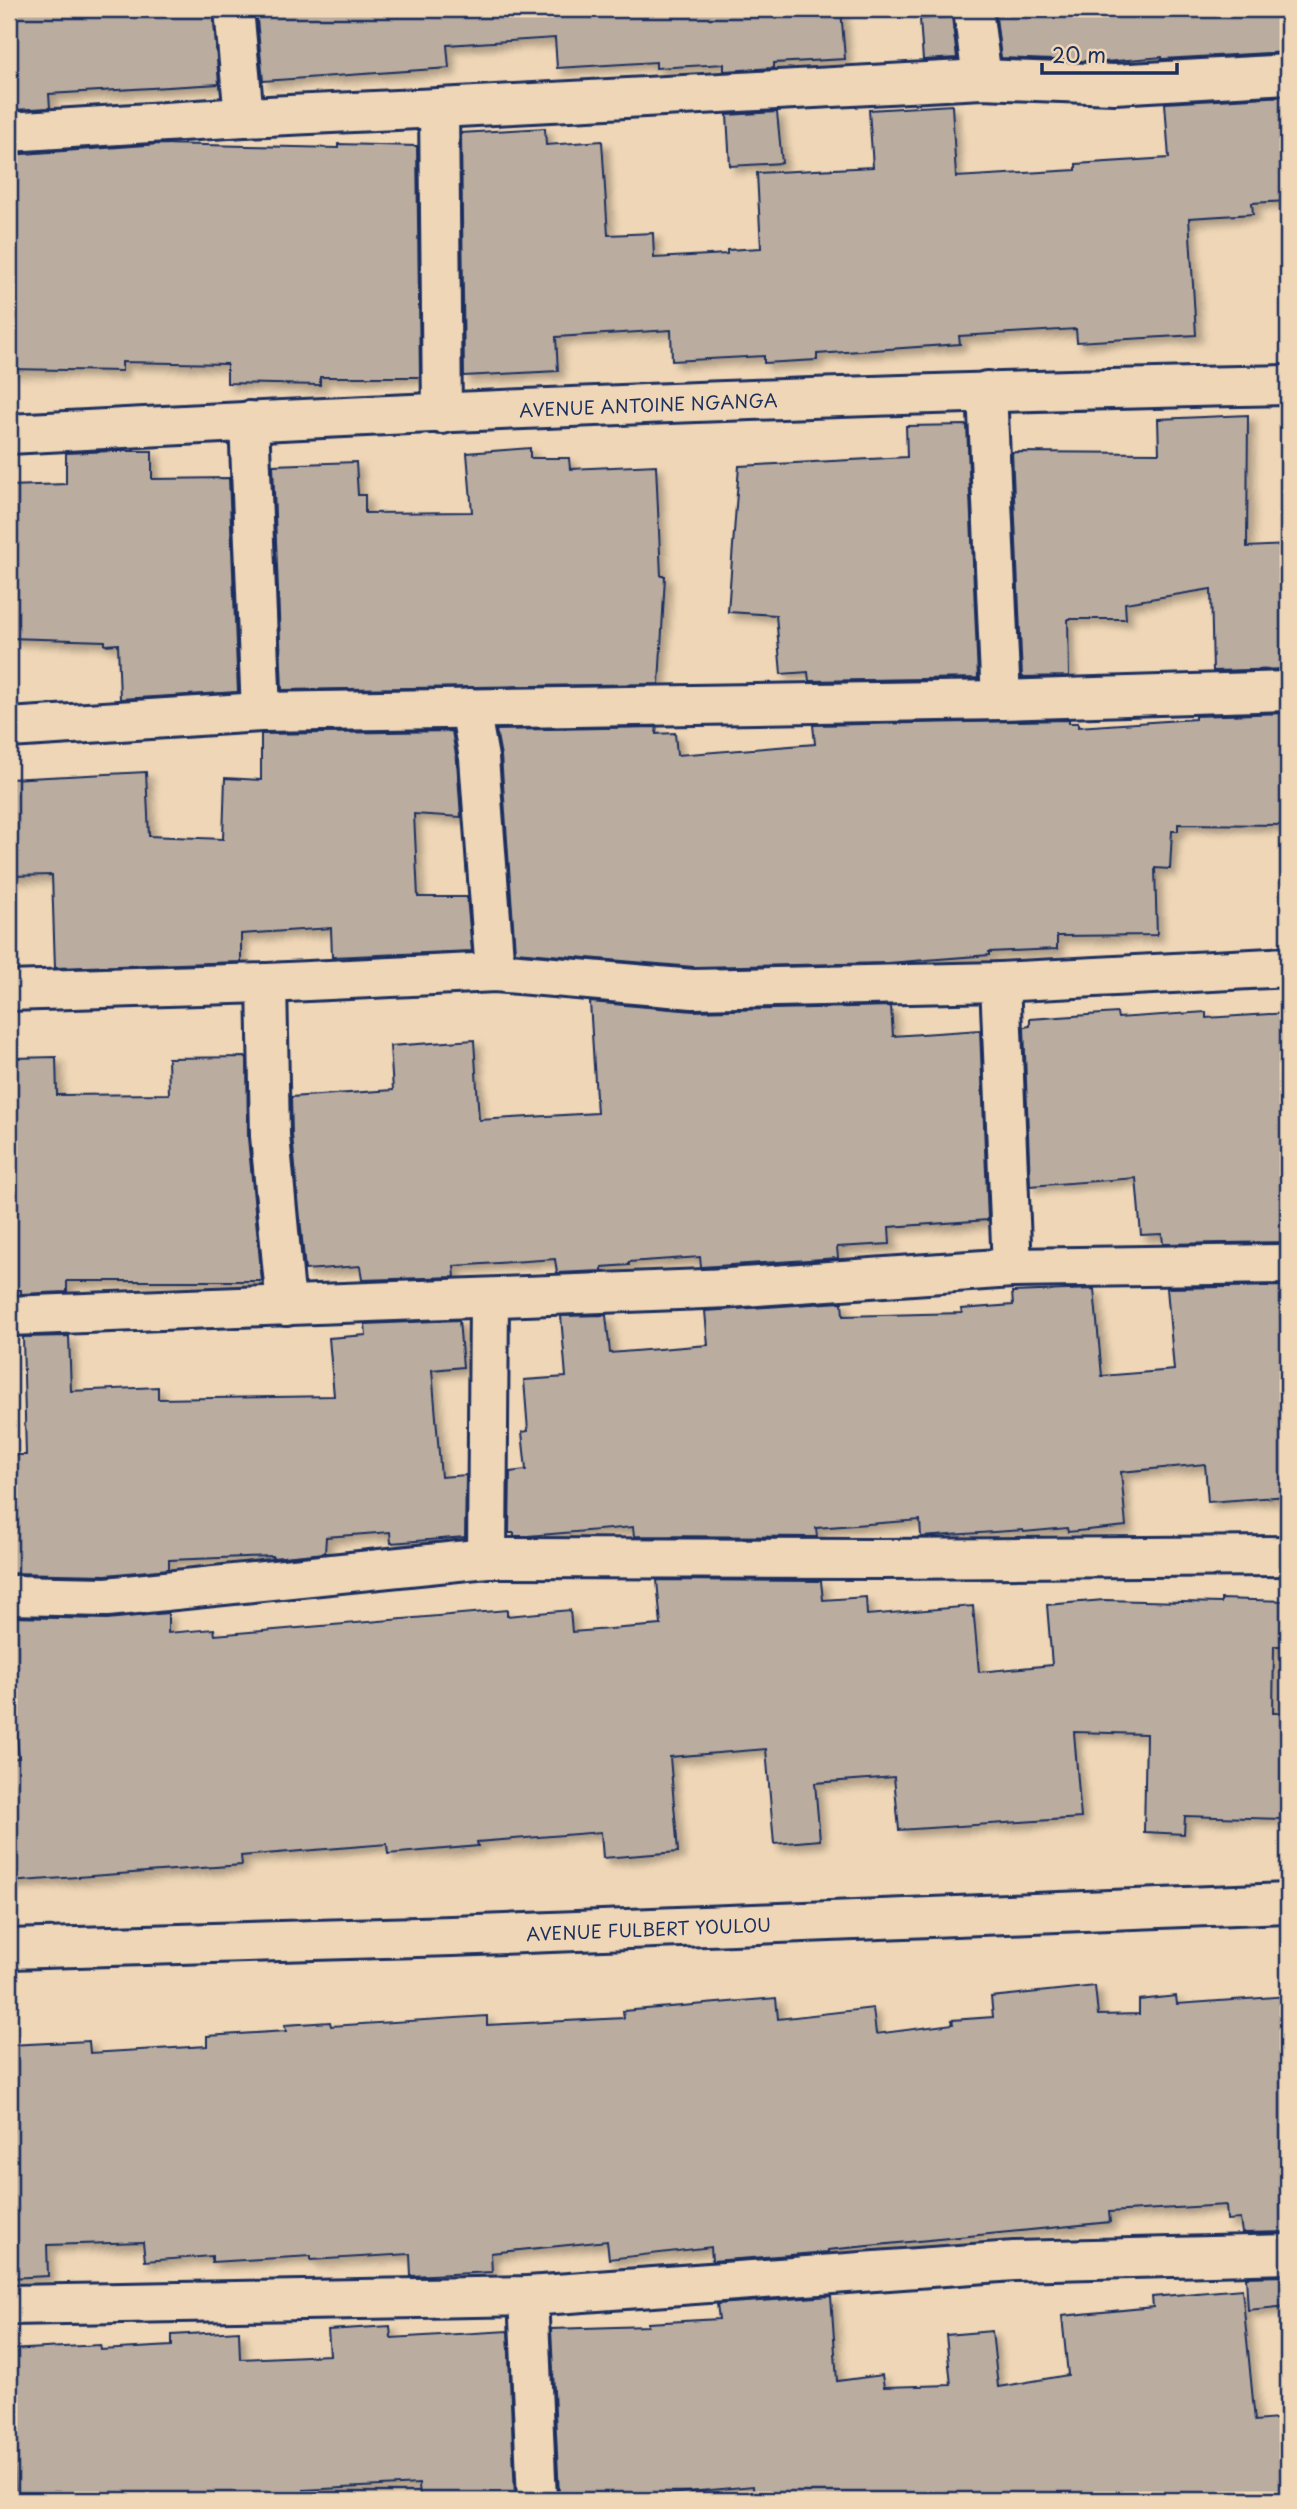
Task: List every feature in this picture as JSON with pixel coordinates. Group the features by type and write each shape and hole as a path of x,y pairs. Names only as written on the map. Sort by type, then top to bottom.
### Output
{"street":[{"path":"234,9 244,117"},
{"path":"973,9 982,79"},
{"path":"9,132 244,117 982,79 1114,84 1288,74"},
{"path":"439,108 442,414"},
{"name":"AVENUE ANTOINE NGANGA","path":"9,434 249,421 987,391 1288,385"},
{"path":"987,391 1002,700"},
{"path":"249,421 261,712"},
{"path":"9,728 261,712 1002,700 1288,691"},
{"path":"470,708 479,758 495,972"},
{"path":"9,991 495,972 693,989 1000,982 1288,967"},
{"path":"1000,982 1012,1268"},
{"path":"267,983 270,1136 286,1306"},
{"path":"9,1315 729,1288 1012,1268 1288,1264"},
{"path":"487,1558 489,1298"},
{"path":"9,1595 107,1597 487,1558 1288,1556"},
{"name":"AVENUE FULBERT YOULOU","path":"9,1949 479,1935 1288,1903"},
{"path":"9,2305 528,2296 1014,2261 1288,2255"},
{"path":"528,2296 537,2500"}],"building":[{"path":"12,9 213,9 219,84 49,94 50,108 13,110"},
{"path":"256,9 841,9 845,59 774,63 774,68 724,71 724,64 656,68 656,62 557,68 555,38 447,45 449,68 263,81"},
{"path":"995,9 1288,9 1288,52 1105,62 1001,58"},
{"path":"952,17 957,58 923,60 920,19"},
{"path":"1288,96 1288,201 1252,203 1253,214 1189,218 1196,335 1077,342 1076,329 959,336 960,344 817,354 817,360 764,363 764,356 672,361 671,330 556,337 558,371 464,376 461,133 545,128 546,145 602,141 608,235 653,233 654,258 727,254 727,250 761,248 757,173 873,167 869,110 952,105 956,177 1076,170 1076,164 1169,158 1165,103"},
{"path":"777,112 782,163 730,166 727,115"},
{"path":"160,144 338,148 338,144 417,146 420,377 320,377 320,385 227,383 227,364 122,362 122,371 9,369 9,155"},
{"path":"1248,415 1247,547 1288,545 1288,669 1213,671 1211,589 1125,603 1126,619 1068,619 1069,676 1022,677 1012,452 1159,453 1158,419"},
{"path":"967,425 978,678 809,681 808,672 781,674 776,615 728,612 739,466 907,457 906,426"},
{"path":"530,448 530,458 569,458 570,469 656,465 661,576 665,576 659,684 282,690 273,465 356,462 358,495 365,495 365,513 472,512 467,453"},
{"path":"152,451 152,479 229,478 238,692 120,699 118,644 105,645 105,641 9,638 9,486 66,484 66,453"},
{"path":"1288,713 1288,762 1283,762 1284,825 1178,824 1178,831 1172,831 1170,869 1155,868 1157,935 1057,936 1057,949 989,952 989,955 888,963 694,967 515,952 501,756 496,730 657,727 656,734 675,733 677,755 815,744 813,725 1069,720 1069,723 1078,723 1078,727 1195,719 1195,716"},
{"path":"452,731 461,817 414,814 418,897 467,897 472,951 332,957 331,928 241,934 241,962 55,968 52,875 9,876 9,779 146,772 149,836 223,839 225,778 261,780 261,734"},
{"path":"590,1002 693,1011 891,1006 893,1036 980,1030 988,1220 889,1227 890,1244 837,1247 838,1258 701,1267 700,1257 629,1262 629,1265 602,1267 602,1271 557,1273 555,1259 454,1266 455,1277 362,1280 360,1266 305,1270 291,1097 393,1090 390,1046 474,1040 479,1120 597,1113"},
{"path":"1206,1012 1206,1018 1288,1013 1288,1242 1163,1244 1162,1234 1141,1235 1136,1178 1030,1186 1024,1027 1030,1026 1030,1019 1117,1013 1118,1018"},
{"path":"56,1057 57,1095 169,1094 168,1058 247,1057 248,1138 262,1281 67,1281 67,1292 21,1294 21,1290 12,1290 10,1190 16,1190 13,1058"},
{"path":"1288,1286 1288,1363 1283,1364 1288,1496 1208,1502 1205,1464 1121,1472 1126,1526 1068,1532 1067,1528 921,1537 920,1520 816,1528 817,1537 634,1536 633,1527 528,1536 514,1536 514,1533 509,1533 510,1472 526,1470 522,1432 528,1431 524,1380 566,1377 561,1316 606,1315 610,1353 708,1345 705,1311 842,1302 843,1316 962,1313 961,1309 1013,1305 1012,1292 1094,1289 1102,1376 1174,1370 1167,1288"},
{"path":"459,1320 463,1367 432,1370 441,1477 466,1475 465,1537 391,1543 390,1532 326,1537 325,1553 272,1558 169,1560 169,1569 106,1575 9,1573 9,1455 26,1455 23,1337 69,1336 71,1391 158,1387 158,1399 334,1396 329,1338 366,1335 365,1324"},
{"path":"657,1580 821,1581 823,1600 866,1597 867,1615 973,1606 979,1672 1052,1665 1047,1605 1104,1600 1221,1603 1221,1599 1288,1601 1288,1646 1274,1646 1273,1713 1283,1713 1281,1819 1185,1816 1184,1834 1144,1832 1146,1734 1074,1732 1081,1818 899,1830 894,1777 815,1783 820,1840 774,1844 766,1749 670,1757 678,1852 603,1858 601,1832 477,1842 478,1846 388,1854 387,1844 241,1856 242,1865 9,1882 9,1759 19,1758 12,1689 9,1690 9,1617 107,1619 168,1613 168,1633 214,1629 215,1635 507,1610 507,1616 570,1610 572,1632 661,1625"},
{"path":"1095,1986 1098,2015 1139,2014 1139,2000 1176,1996 1177,2004 1288,1996 1288,2232 1242,2233 1240,2219 1227,2220 1226,2205 1109,2212 1110,2222 828,2252 712,2261 711,2247 609,2259 607,2241 491,2253 492,2272 411,2276 410,2254 311,2260 311,2256 212,2262 212,2256 145,2261 143,2242 47,2245 48,2276 9,2278 9,2131 13,2131 9,2045 89,2041 90,2053 207,2046 207,2036 286,2031 285,2025 330,2022 331,2026 487,2016 487,2025 624,2018 623,2011 776,1998 778,2019 873,2008 876,2034 953,2024 952,2020 993,2017 991,1997"},
{"path":"1288,2276 1288,2306 1248,2310 1246,2277"},
{"path":"1242,2289 1255,2421 1288,2418 1288,2500 754,2500 753,2486 636,2497 636,2500 566,2500 566,2495 559,2495 551,2329 648,2326 648,2323 719,2319 717,2304 831,2296 837,2381 882,2375 884,2387 951,2385 946,2335 992,2331 998,2387 1068,2375 1062,2316 1153,2307 1152,2297"},
{"path":"390,2326 391,2338 508,2331 515,2497 420,2500 419,2484 304,2490 305,2500 16,2500 9,2350 100,2345 101,2350 172,2346 172,2335 239,2331 240,2359 330,2355 328,2330"}]}
